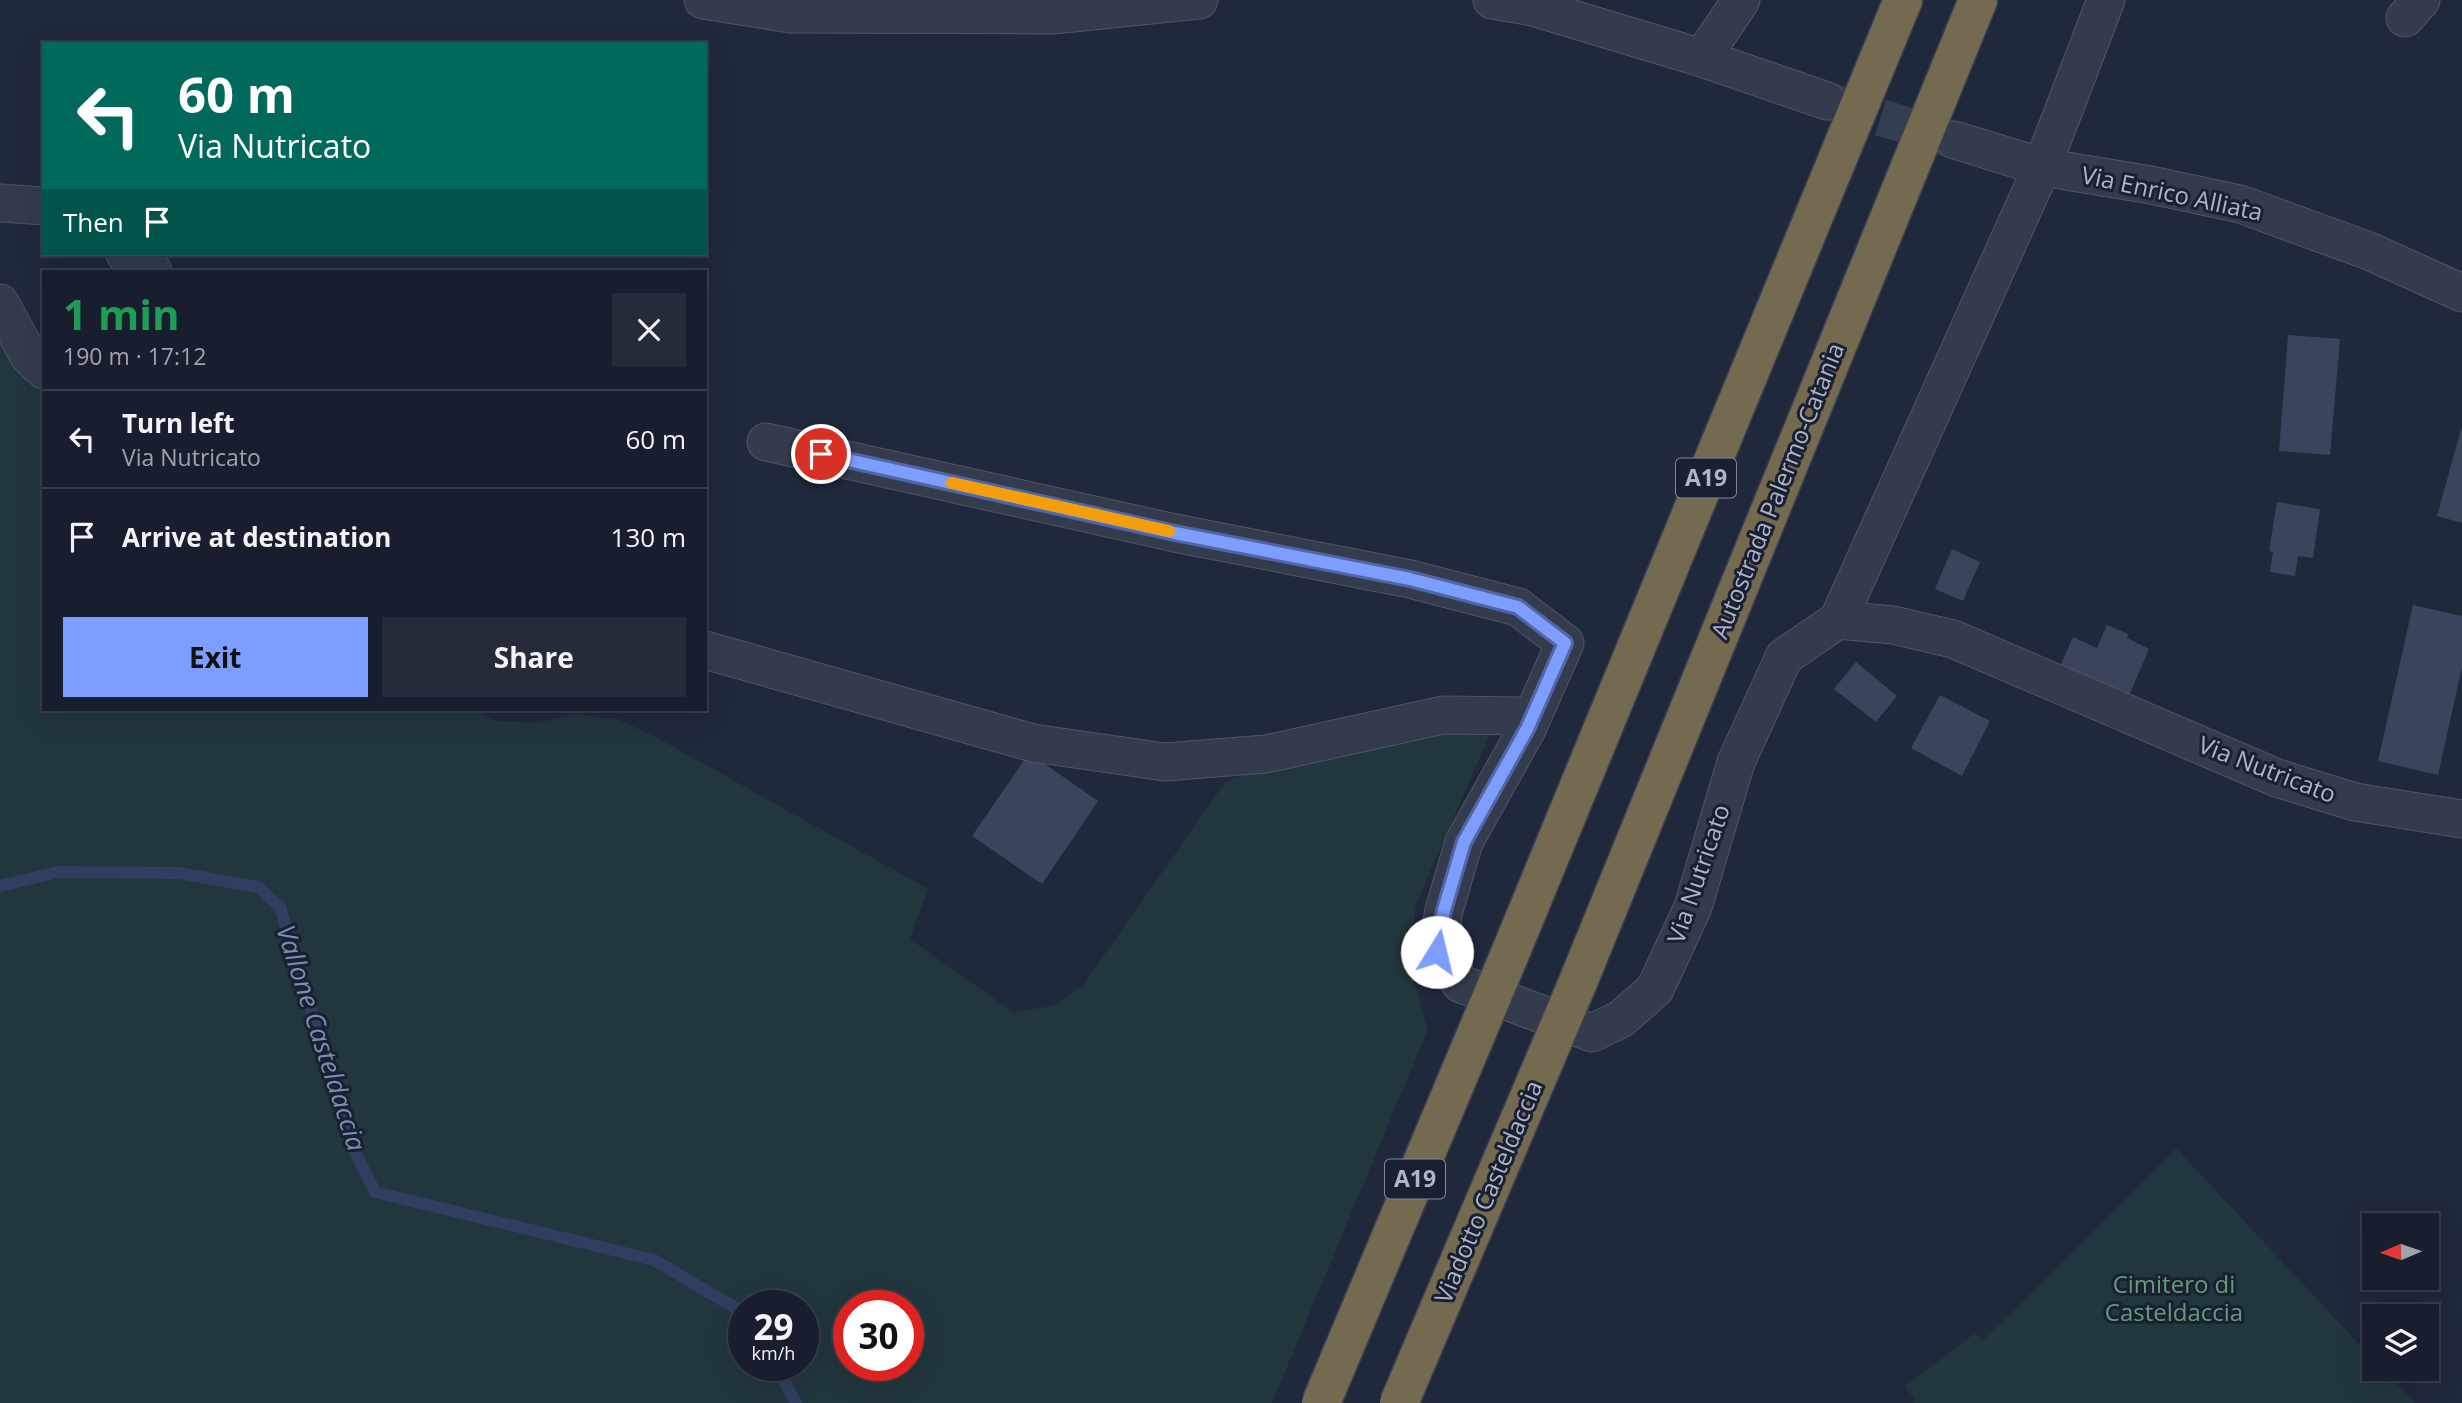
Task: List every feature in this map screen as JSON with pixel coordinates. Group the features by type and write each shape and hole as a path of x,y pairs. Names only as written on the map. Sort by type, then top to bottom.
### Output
{"highway":[{"name":"A19","path":"1321,1403 1509,956 1903,0"},
{"name":"Autostrada Palermo-Catania","path":"1578,982 1978,0"},
{"name":"Viadotto Casteldaccia","path":"1399,1403 1578,982"}],"street":[{"path":"703,0 791,14 1040,15 1199,0"},
{"path":"1492,0 1533,7 1702,58 1827,101"},
{"path":"1702,58 1741,0"},
{"path":"1838,620 2042,167 2106,0"},
{"name":"Via Enrico Alliata","path":"1955,141 2042,167 2240,204 2369,251 2462,293"},
{"path":"0,203 42,206"},
{"path":"128,256 151,270"},
{"path":"0,303 29,356 42,368"},
{"name":"Via Nutricato","path":"766,442 1175,533 1410,579 1518,607 1565,643 1533,716 1464,842 1444,910 1437,952 1461,984 1592,1033 1621,1019 1655,989 1693,907 1736,762 1784,657 1838,620 1893,625 1953,639 2277,778 2355,802 2462,819"},
{"path":"707,651 1032,743 1166,762 1266,754 1443,715 1533,716"}],"green space":[{"path":"0,327 42,377 42,711 481,711 496,721 536,723 575,714 617,719 656,737 928,889 910,939 1013,1012 1052,1006 1084,984 1226,781 1270,767 1446,732 1490,734 1416,904 1409,965 1428,1029 1272,1403 0,1403"},
{"name":"Cimitero di Casteldaccia","path":"2176,1148 2362,1347 2362,1381 2393,1381 2414,1403 1912,1403 1915,1400 1905,1386 1975,1333 1983,1340"}],"building":[{"path":"2288,335 2340,339 2330,455 2279,451"},
{"path":"2462,429 2462,523 2437,516"},
{"path":"2277,502 2320,509 2313,558 2298,556 2295,576 2270,572 2273,552 2269,551"},
{"path":"1952,549 1980,562 1963,601 1935,589"},
{"path":"2413,605 2462,616 2462,667 2438,775 2378,761"},
{"path":"2107,625 2128,634 2127,638 2149,649 2126,703 2057,673 2073,637 2097,648"},
{"path":"1856,662 1897,696 1876,722 1834,689"},
{"path":"1940,695 1990,721 1962,776 1911,748"},
{"path":"1029,753 1098,801 1042,884 972,836"}],"waterway":[{"name":"Vallone Casteldaccia","path":"0,886 58,872 179,873 258,887 280,907 351,1144 375,1192 654,1260 728,1304"},
{"name":"Vallone Casteldaccia","path":"784,1381 796,1403"}],"tunnel":[{"path":"1828,101 1953,140"}],"slow traffic":[{"path":"952,483 1169,531"}],"route":[{"path":"821,454 1175,533 1410,579 1518,607 1565,643 1527,729 1464,842 1444,910 1437,952"}]}
